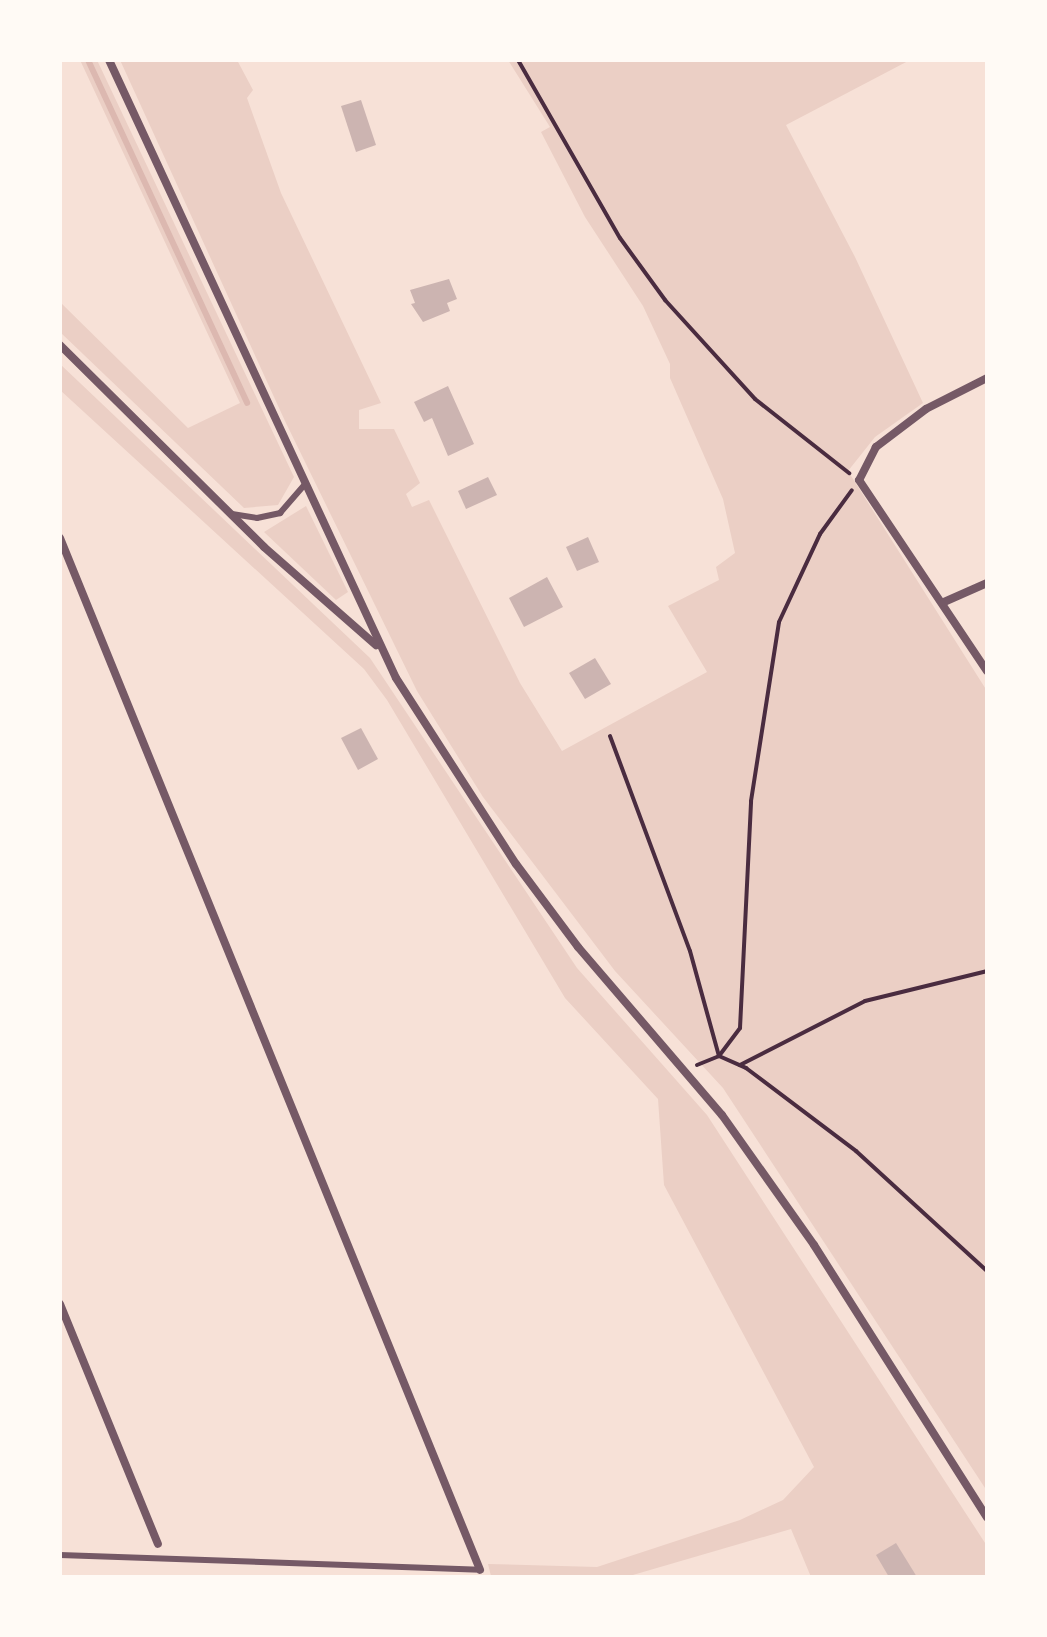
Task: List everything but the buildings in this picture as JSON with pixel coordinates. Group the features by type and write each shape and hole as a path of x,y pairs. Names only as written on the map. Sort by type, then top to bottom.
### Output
{"street":[{"path":"109,60 377,646 516,864 578,947 722,1115 814,1245 987,1518"},
{"path":"60,345 232,514 377,646"},
{"path":"987,378 926,409 876,447 859,480 944,602 987,671"},
{"path":"60,538 480,1570"},
{"path":"944,602 987,583"},
{"path":"60,1304 158,1544"}],"lane":[{"path":"232,514 257,518 280,513 304,485"},
{"path":"60,1555 480,1570"}],"path":[{"path":"518,60 620,238 665,300 755,399 821,455 859,480 820,534 779,622 751,801 740,1028 719,1056 683,1071"},
{"path":"610,736 690,951 719,1056"},
{"path":"740,1065 865,1001 987,971"},
{"path":"719,1056 740,1065 856,1151 987,1271"}],"shaded area":[{"path":"80,60 97,60 294,477 278,505 244,508 60,332 60,302 188,428 240,403"},
{"path":"120,60 237,60 253,90 247,98 281,193 381,403 359,410 359,429 394,429 420,483 406,494 412,507 429,500 520,683 562,751 707,672 668,606 719,580 716,567 735,553 723,499 670,378 670,364 643,306 585,217 541,132 550,127 508,60 910,60 786,125 855,257 923,403 875,437 848,471 987,691 987,1491 723,1088 615,971 483,797 417,691 285,421"},
{"path":"60,364 370,658 577,968 707,1115 987,1546 987,1577 811,1577 791,1529 626,1577 491,1576 488,1564 597,1567 740,1520 783,1500 814,1467 664,1185 658,1099 565,998 387,700 364,669 60,390"},
{"path":"306,506 348,592 336,600 264,532"}],"waterway":[{"path":"88,60 247,403"}]}
